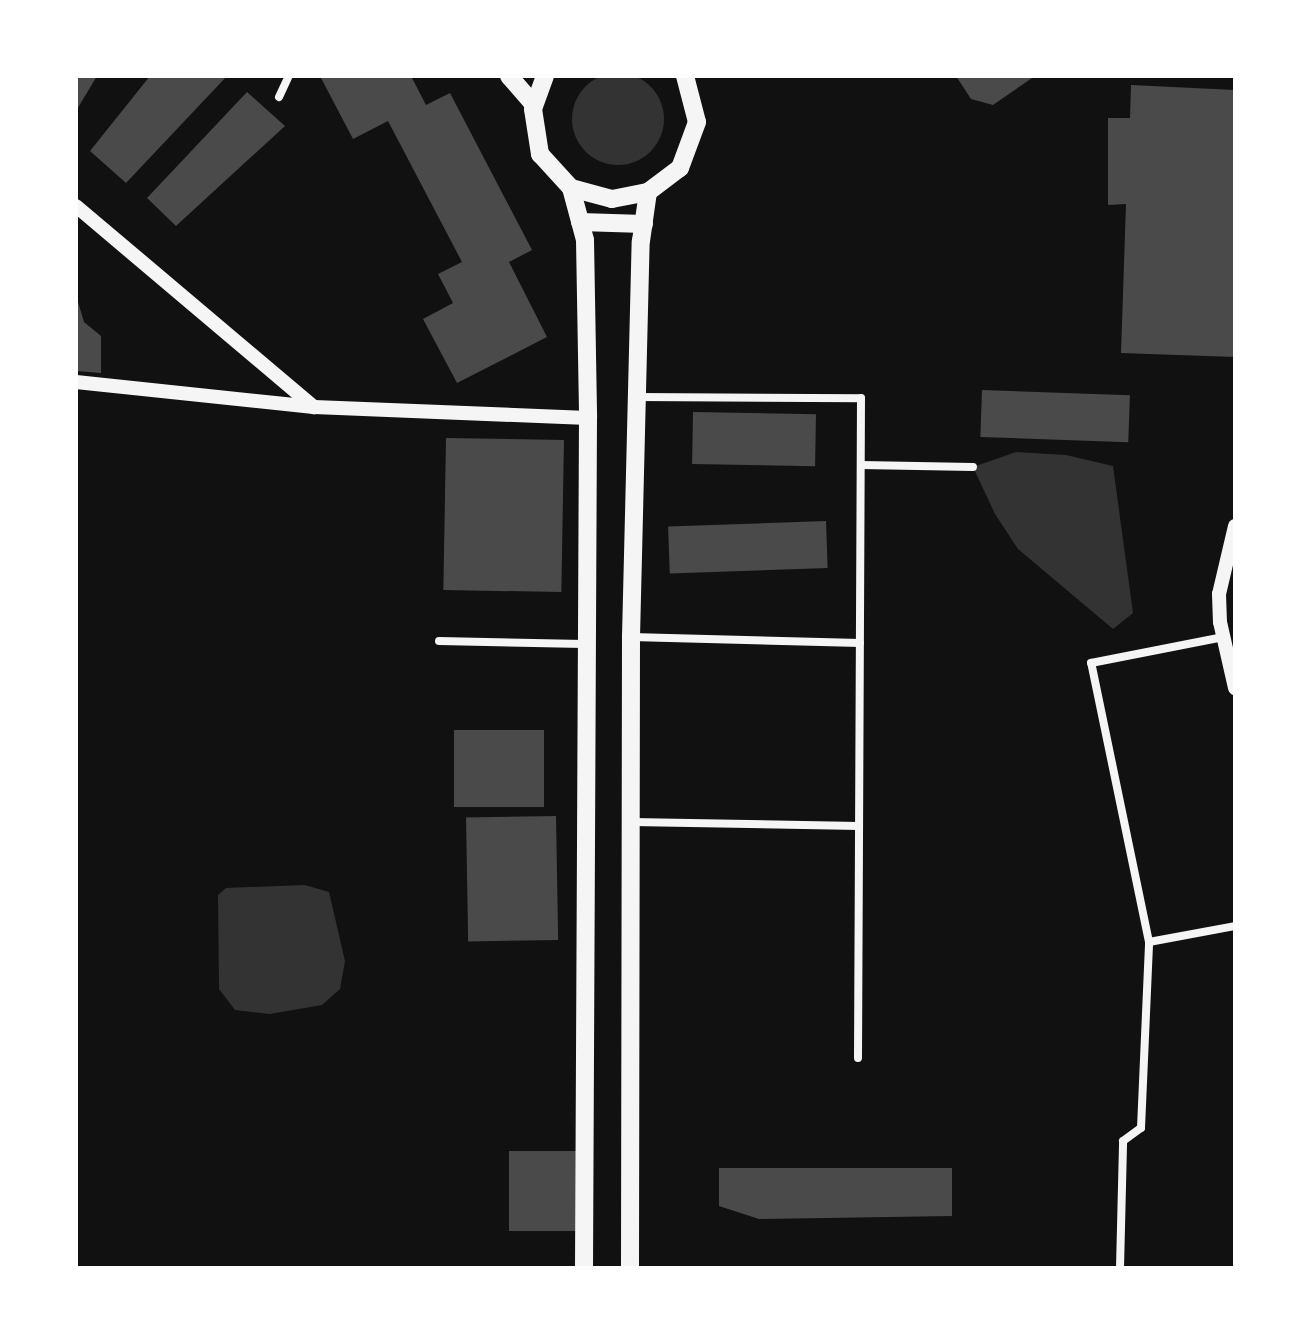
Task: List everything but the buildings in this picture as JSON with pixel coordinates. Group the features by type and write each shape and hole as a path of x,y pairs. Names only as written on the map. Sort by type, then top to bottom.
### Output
{"main road":[{"path":"509,76 534,105"},
{"path":"545,76 534,105 540,154 571,188 580,222 588,418 584,644 584,1268"},
{"path":"571,188 612,199 648,192 680,168 692,147 696,110 685,76"},
{"path":"630,1268 631,637 637,397 648,192"},
{"path":"580,222 644,224"}],"street":[{"path":"279,97 289,76"},
{"path":"76,206 314,407"},
{"path":"76,382 314,407 588,418"},
{"path":"637,397 861,398 858,1058"},
{"path":"861,465 973,467"},
{"path":"1235,526 1219,594 1223,637 1235,688"},
{"path":"631,637 860,643"},
{"path":"1120,1268 1123,1141 1141,1128 1149,942 1091,663 1223,637"},
{"path":"439,641 584,644"},
{"path":"630,822 859,826"},
{"path":"1149,942 1235,926"}],"shaded area":[{"path":"618,73 636,76 651,86 661,101 664,119 661,137 651,152 636,162 618,165 600,162 585,152 575,137 572,119 575,101 585,86 600,76"},
{"path":"1016,452 1066,455 1113,466 1133,613 1113,629 1018,549 995,514 973,467"},
{"path":"305,885 329,892 345,961 340,989 322,1005 270,1014 235,1010 219,989 218,895 226,888"}]}
